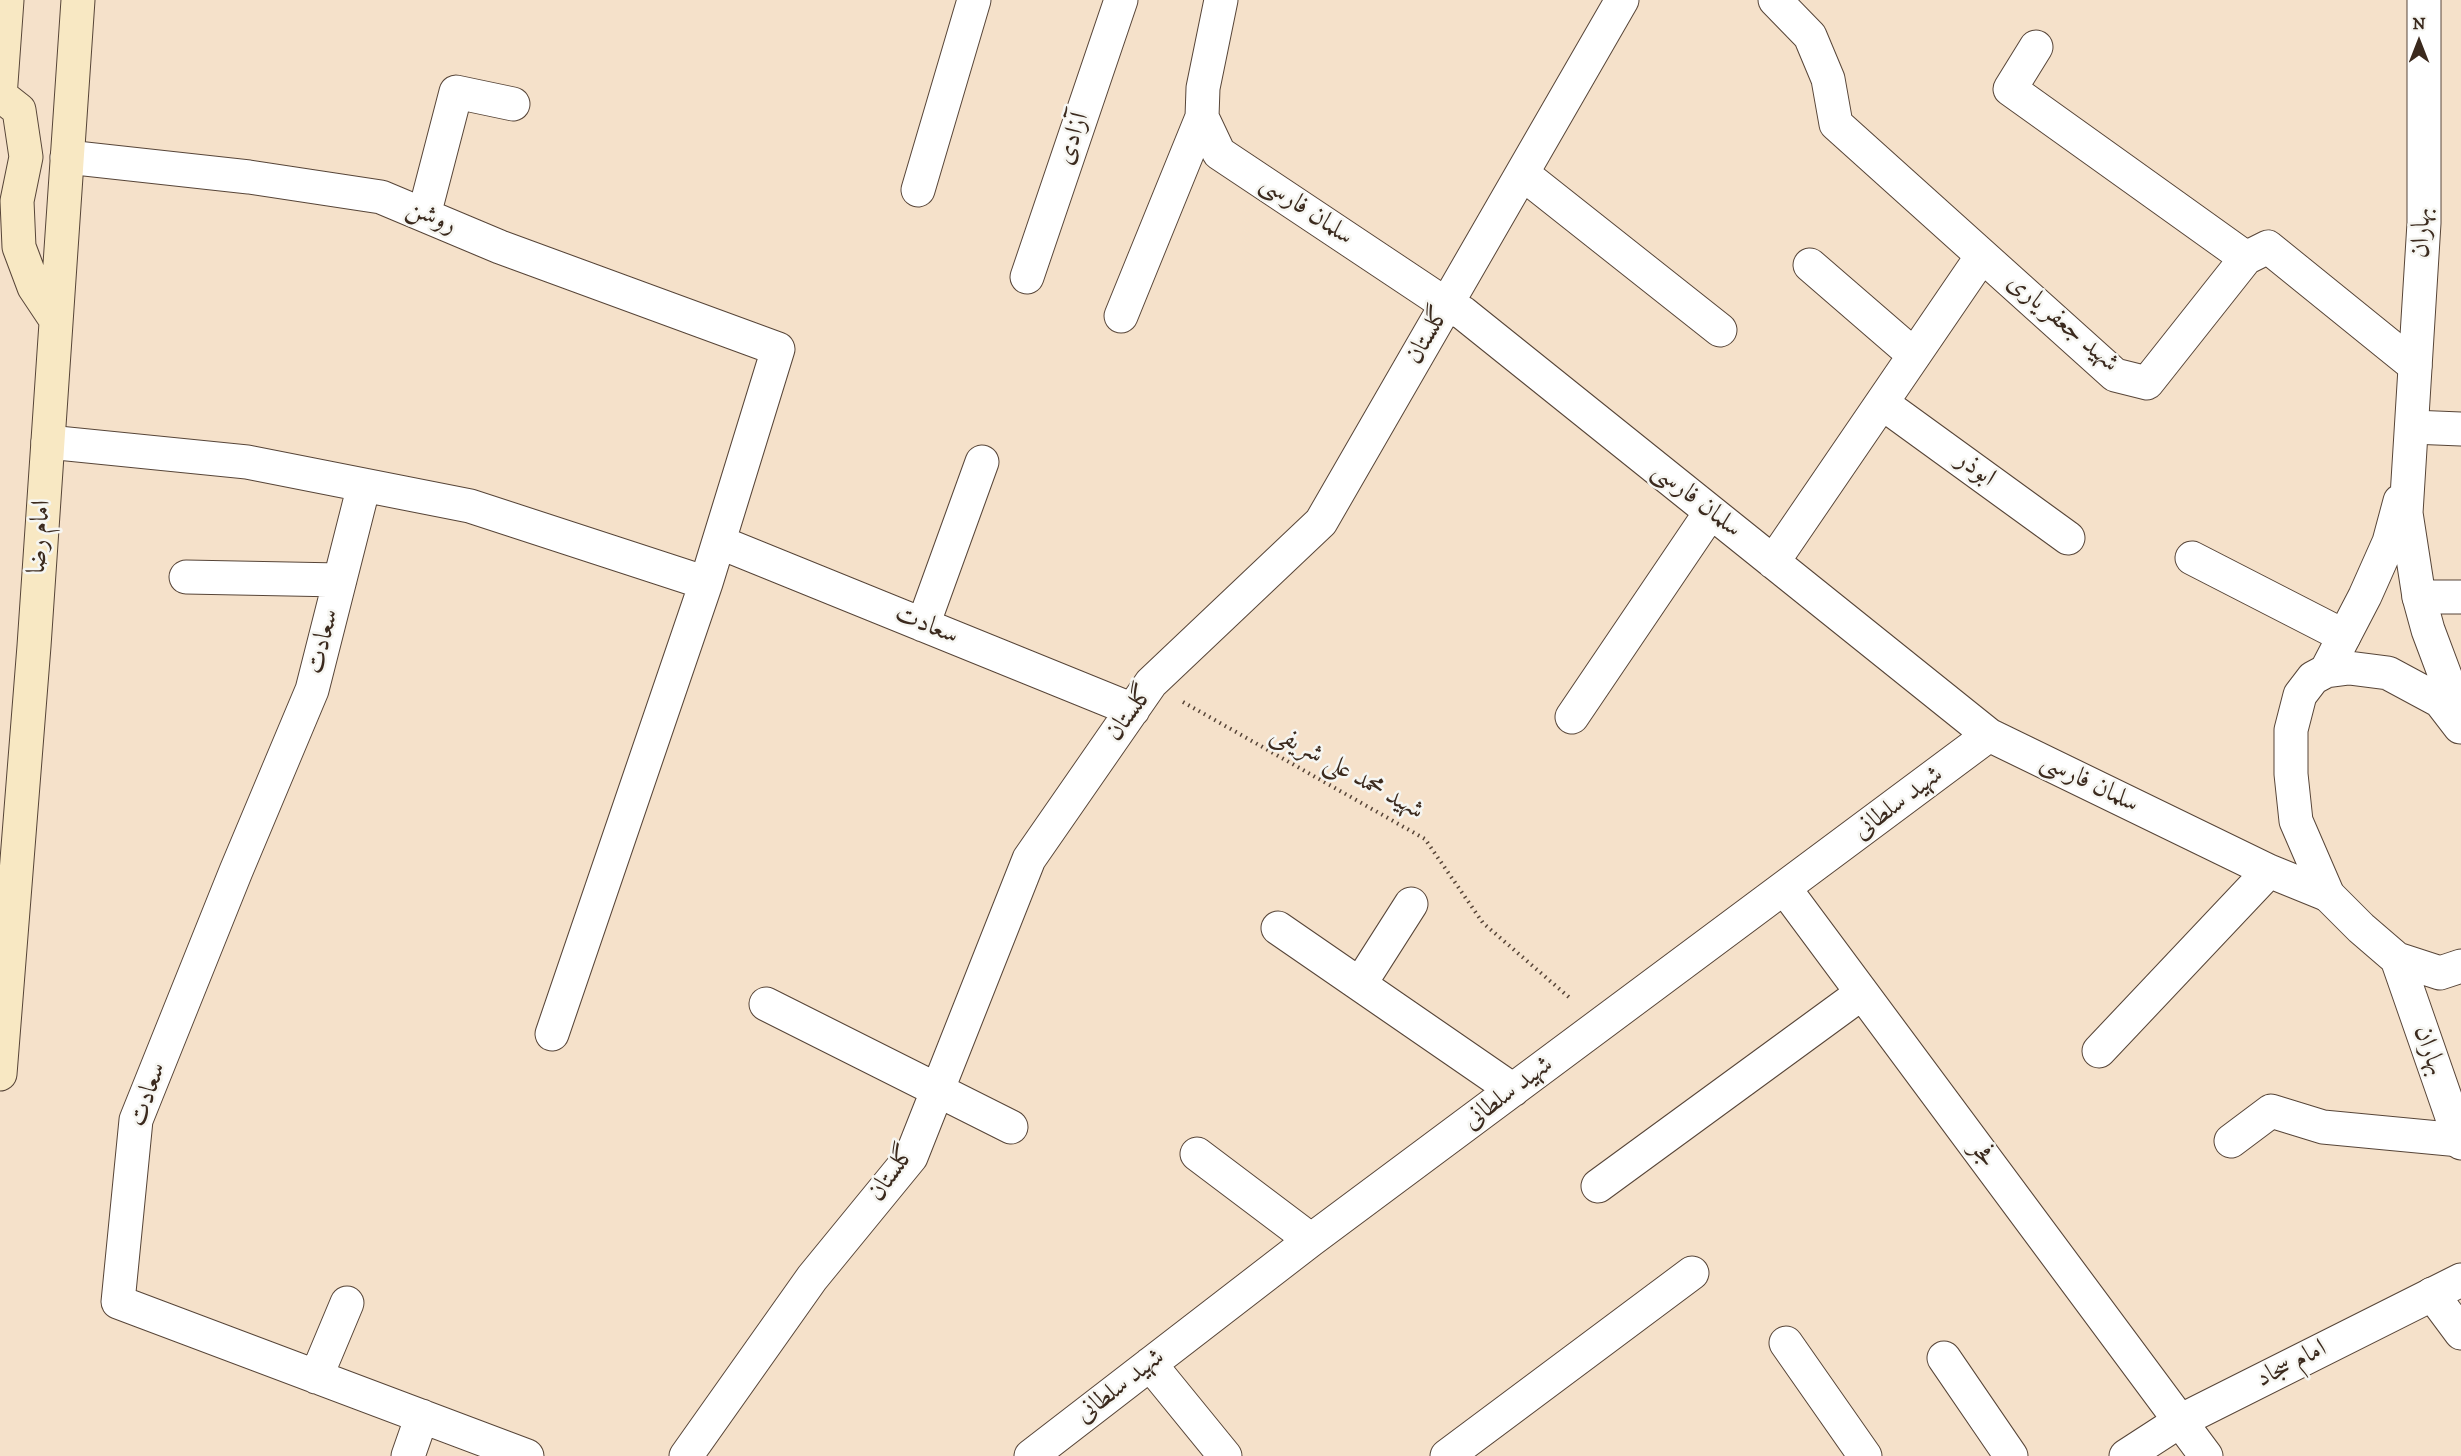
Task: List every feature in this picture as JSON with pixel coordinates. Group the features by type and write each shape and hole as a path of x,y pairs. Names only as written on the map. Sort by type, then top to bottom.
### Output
{"main road":[{"path":"7,0 0,96 19,110 26,157 17,201 19,247 33,287 56,320"},
{"name":"امام رضا","path":"0,1074 48,442 78,0"}],"street":[{"path":"918,190 974,0"},
{"name":"آزادی","path":"1027,277 1121,0"},
{"name":"سلمان فارسی","path":"1221,0 1203,88 1202,117 1219,153 1447,305 1463,313 1989,735 2269,871 2328,895"},
{"name":"گلستان","path":"686,1456 812,1278 911,1157 1029,859 1151,683 1321,522 1622,0"},
{"name":"شهید جعفر یاری","path":"1775,0 1810,36 1828,79 1836,124 2115,375 2147,383 2246,258"},
{"name":"بهاران","path":"2420,2 2424,223 2406,513 2419,597 2428,630 2461,718"},
{"path":"2036,47 2010,88 2246,258 2268,247 2415,366"},
{"path":"424,215 456,92 513,104"},
{"path":"1121,316 1202,117"},
{"name":"روشن","path":"67,157 249,177 381,197 500,247 778,349 719,542"},
{"path":"1523,174 1720,330"},
{"path":"1773,562 1982,256"},
{"path":"1810,265 1914,356"},
{"name":"ابوذر","path":"1882,403 2068,538"},
{"path":"2412,427 2461,429"},
{"path":"48,442 247,462 470,506 706,583"},
{"path":"923,625 982,462"},
{"name":"بهاران","path":"2326,671 2389,542 2409,465"},
{"name":"سعادت","path":"364,485 312,690 136,1120 118,1302 527,1456"},
{"path":"1572,717 1710,513"},
{"path":"552,1034 719,542"},
{"name":"سعادت","path":"719,542 1133,710"},
{"path":"2192,558 2344,636"},
{"path":"186,577 340,580"},
{"path":"2419,597 2461,597"},
{"path":"2461,727 2440,701 2388,673 2349,668 2326,671 2313,678 2300,695 2291,730 2291,774 2296,821 2328,895 2397,959 2440,973 2461,966"},
{"name":"شهید سلطانی","path":"1031,1456 1311,1240 1989,735"},
{"path":"2099,1051 2269,871"},
{"name":"فجر","path":"1785,889 2206,1456"},
{"path":"1360,984 1411,904"},
{"path":"1278,928 1513,1090"},
{"name":"بهاران","path":"2397,959 2461,1139"},
{"path":"1598,1186 1862,993"},
{"path":"766,1004 938,1089 1011,1128"},
{"path":"2232,1141 2271,1112 2324,1128 2461,1139"},
{"path":"1199,1151 1311,1240"},
{"path":"1447,1456 1692,1273"},
{"path":"2447,1287 2461,1333"},
{"name":"امام سجاد","path":"2126,1456 2180,1421 2447,1287"},
{"path":"316,1377 347,1303"},
{"path":"1786,1343 1865,1456"},
{"path":"1944,1358 2011,1456"},
{"path":"1150,1364 1225,1456"},
{"path":"408,1456 422,1416"}],"path":[{"name":"شهید محمد علی شریفی","path":"1151,683 1425,838 1483,923 1601,1025"}]}
